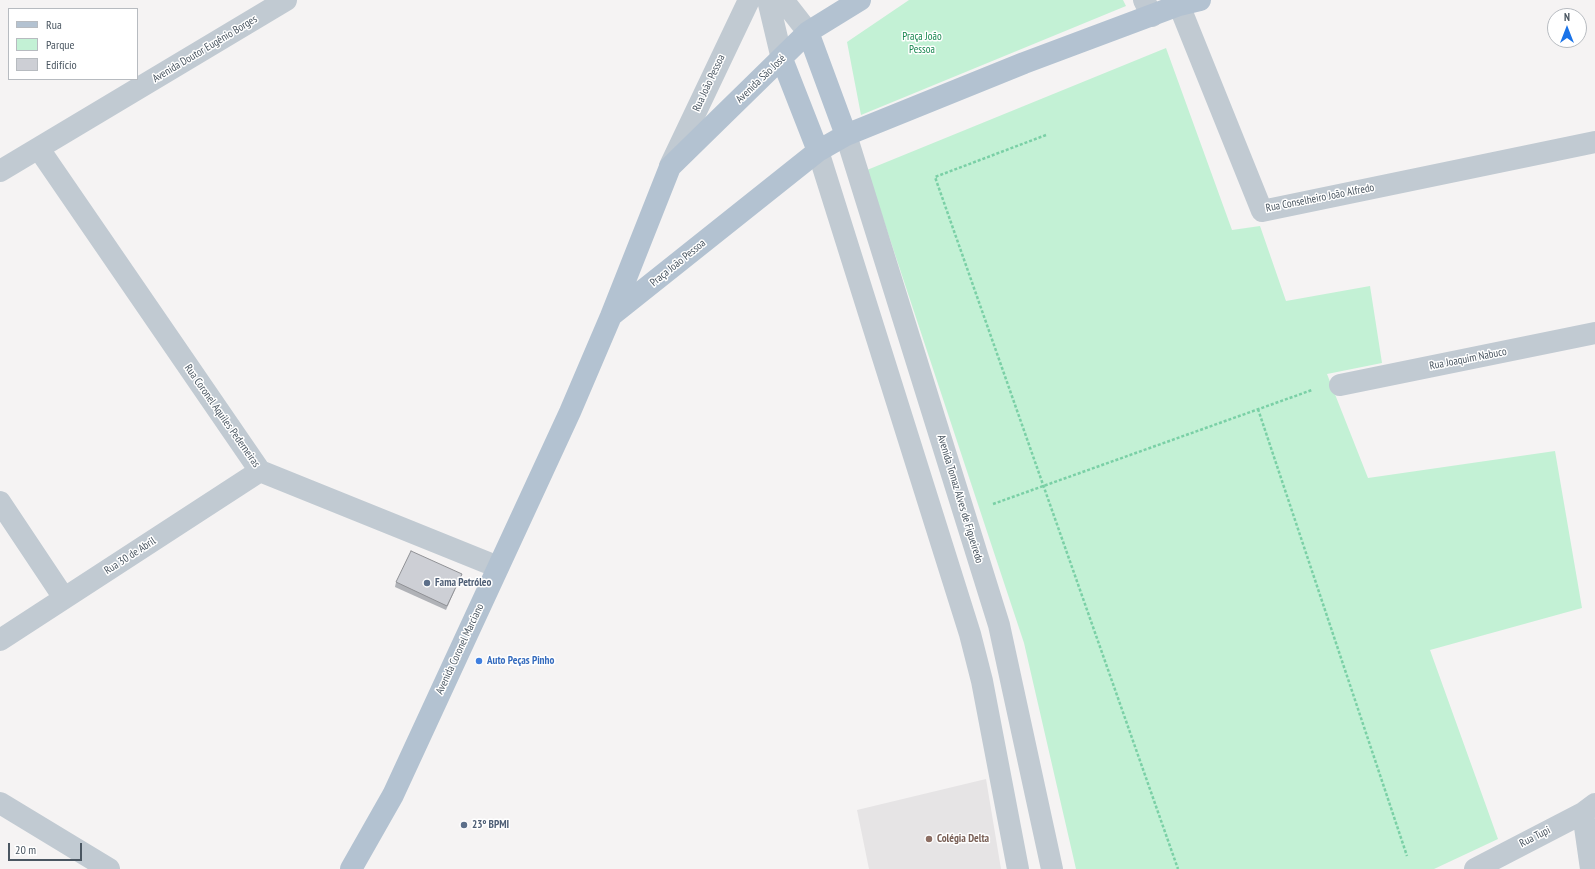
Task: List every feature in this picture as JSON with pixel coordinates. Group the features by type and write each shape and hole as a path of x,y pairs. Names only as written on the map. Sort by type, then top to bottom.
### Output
{"main road":[{"name":"Avenida São José","path":"670,167 808,32 860,0"},
{"name":"Praça João Pessoa","path":"611,316 818,151 846,135 1024,63 1148,8 1179,5 1200,0"},
{"path":"808,32 846,135"},
{"path":"782,59 818,151"},
{"path":"611,316 670,167"},
{"name":"Avenida Coronel Marciano","path":"351,869 393,795 570,412 611,316"}],"street":[{"name":"Avenida Doutor Eugênio Borges","path":"0,171 286,0"},
{"name":"Rua João Pessoa","path":"670,167 749,0"},
{"path":"768,0 782,59"},
{"path":"783,0 808,32"},
{"name":"Rua Conselheiro João Alfredo","path":"1179,5 1262,211 1595,142"},
{"name":"Avenida Tomaz Alves de Figueiredo","path":"846,135 999,625 1052,869"},
{"name":"Rua Coronel Aquiles Pederneiras","path":"39,149 260,471 498,567"},
{"path":"818,151 970,634 982,681 1018,869"},
{"name":"Rua Joaquim Nabuco","path":"1340,385 1595,333"},
{"name":"Rua 30 de Abril","path":"0,640 260,471"},
{"path":"0,502 64,598"},
{"path":"0,803 109,869"},
{"path":"1589,808 1591,869"},
{"name":"Rua Tupi","path":"1475,869 1589,808"}],"path":[{"path":"1046,135 935,177 1178,869"},
{"path":"993,504 1312,390"},
{"path":"1258,409 1407,856"}],"shaded area":[{"name":"Colégia Delta","path":"986,779 1001,869 869,869 857,810"}],"green space":[{"name":"Praça João Pessoa","path":"909,0 1123,0 1126,6 861,115 847,42"},
{"path":"1166,48 1232,230 1260,226 1286,301 1370,286 1382,363 1327,374 1368,478 1555,451 1582,608 1430,650 1498,839 1434,869 1076,869 1024,643 867,170"}],"building":[{"name":"Fama Petróleo","path":"411,551 462,574 447,606 396,582"}],"place":[{"name":"Fama Petróleo","path":"427,583"},
{"name":"Auto Peças Pinho","path":"479,661"},
{"name":"23º BPMI","path":"464,825"},
{"name":"Colégia Delta","path":"929,839"}]}
